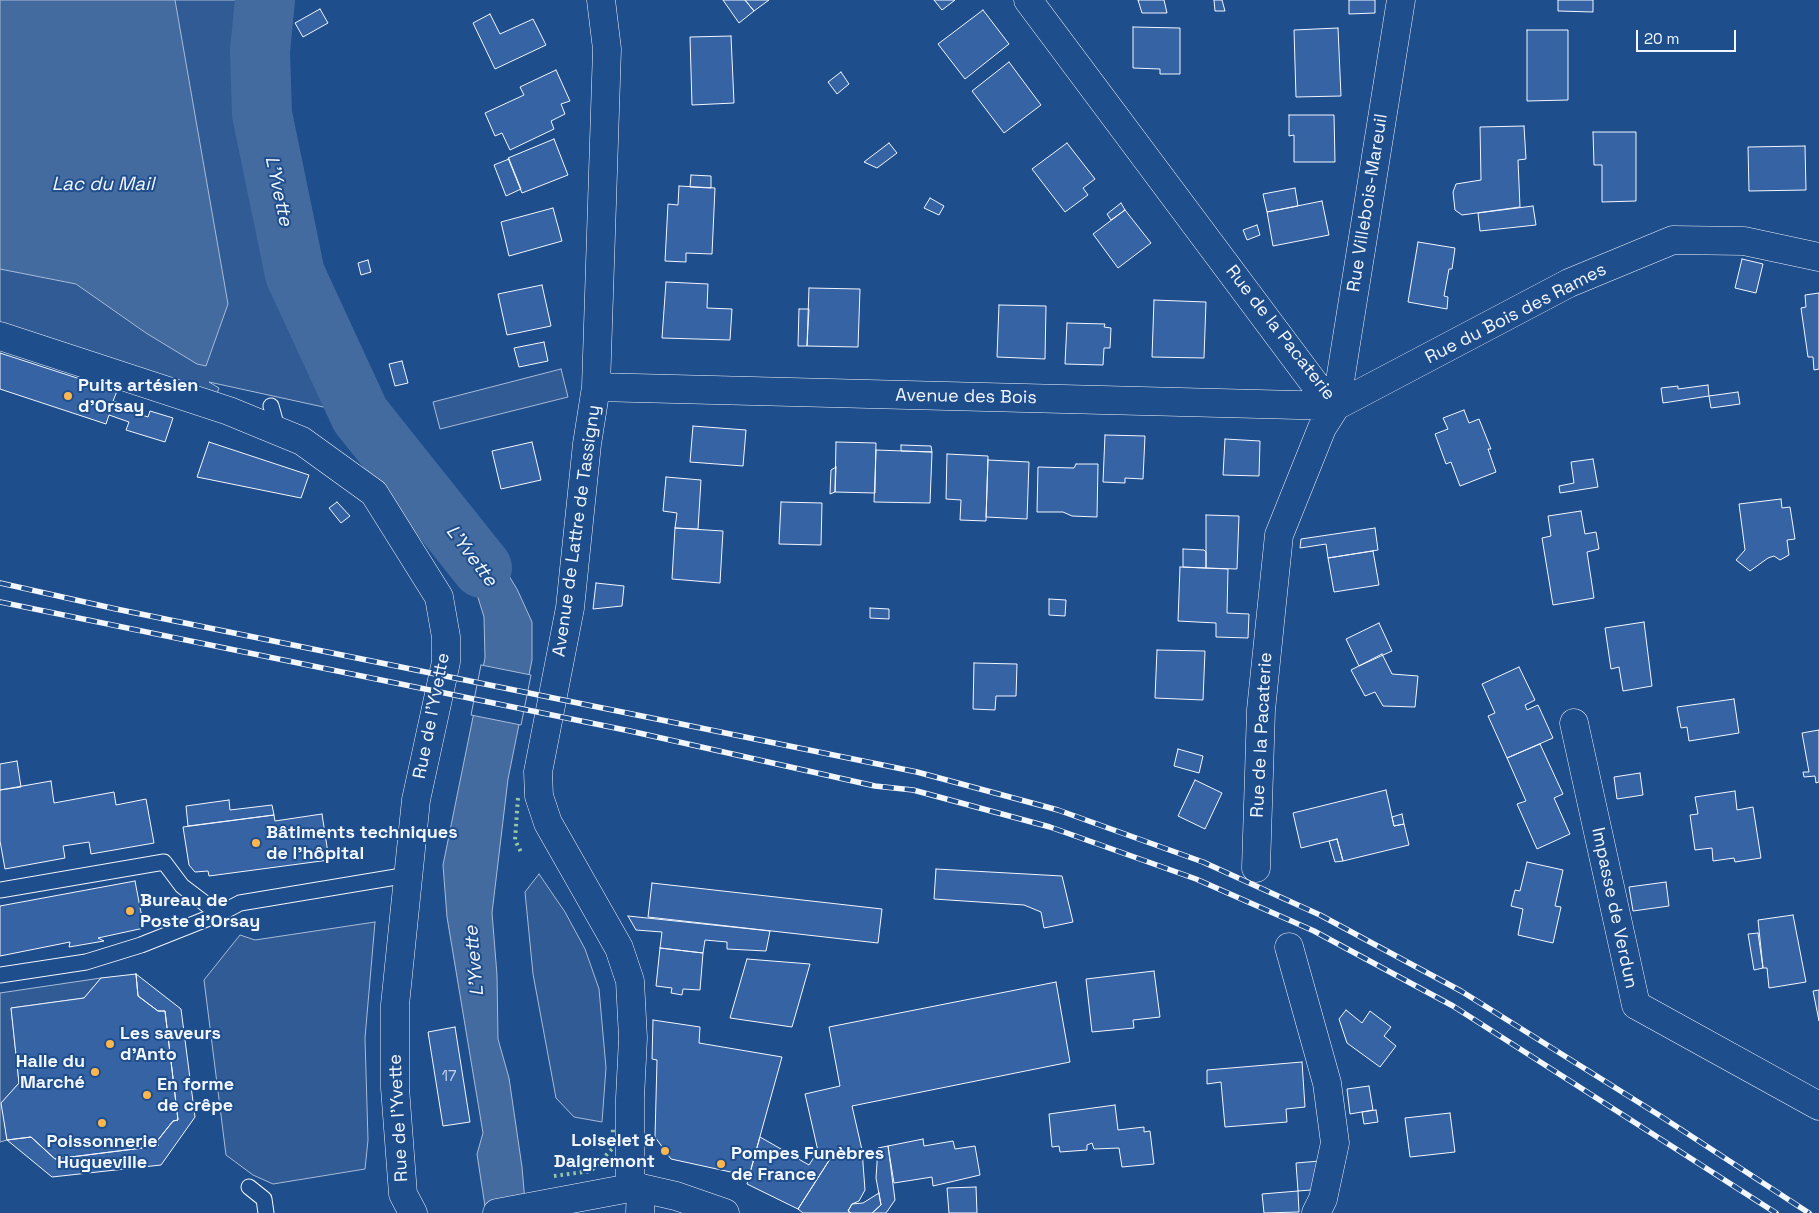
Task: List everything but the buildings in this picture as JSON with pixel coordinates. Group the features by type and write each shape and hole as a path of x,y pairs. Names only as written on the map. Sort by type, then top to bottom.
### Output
{"street":[{"name":"Rue de la Pacaterie","path":"1028,0 1317,387 1336,406 1322,428 1279,535 1261,710 1256,868"},
{"name":"Rue Villebois-Mareuil","path":"1336,406 1401,0"},
{"name":"Avenue de Lattre de Tassigny","path":"604,1 606,75 596,387 587,444 570,608 538,772 539,796 548,824 619,948 630,981 637,1196"},
{"name":"Rue du Bois des Rames","path":"1336,406 1569,283 1673,240 1744,241 1819,257"},
{"name":"Rue de l'Yvette","path":"0,336 220,408 274,419 374,493 440,597 446,637 446,662 416,800 396,1005 395,1088 403,1194 413,1213"},
{"name":"Avenue des Bois","path":"596,387 1336,406"},
{"name":"Impasse de Verdun","path":"1574,723 1636,1005 1819,1106"},
{"path":"1289,947 1327,1083 1335,1144 1323,1199 1316,1213"},
{"path":"497,1213 546,1203 637,1196 676,1196 725,1213"}],"lane":[{"path":"0,890 164,862 182,886 219,914"},
{"path":"0,975 86,962 141,945 219,914 240,903 408,875"},
{"path":"249,1187 264,1199 266,1213"}],"shaded area":[{"path":"0,0 265,0 262,114 295,274 360,415 209,382 219,388 215,399 0,326"},
{"path":"561,369 568,397 440,429 433,402"},
{"path":"539,874 565,912 585,949 599,989 606,1068 602,1122 574,1117 556,1098 533,974 525,892"},
{"path":"375,922 365,1038 368,1140 365,1169 273,1184 253,1175 226,1155 204,980 240,935 255,940"},
{"path":"101,978 84,998 11,1008 19,1083 2,1103 7,1140 0,1142 0,993"}],"water":[{"name":"Lac du Mail","path":"0,0 175,0 228,304 206,366 197,364 146,333 76,284 0,269"},
{"path":"440,494 498,558 517,589 532,622 532,660 508,779 492,913 497,975 498,1039 509,1078 522,1167 526,1213 486,1213 477,1154 483,1133 447,917 443,865 485,658 484,617 471,575 418,518"}],"pier":[{"path":"481,665 531,675 521,725 471,715"}],"waterway":[{"name":"L'Yvette","path":"265,0 260,51 262,114 295,274 360,415 482,568"}],"railway":[{"path":"0,583 116,609 917,772 1058,810 1203,862 1320,915 1461,991 1662,1117 1809,1213"},
{"path":"0,602 630,731 875,786 913,790 1050,827 1196,879 1314,931 1453,1006 1776,1213"}],"hedge":[{"path":"518,798 515,840 522,854"},
{"path":"554,1176 591,1171 612,1149 613,1129"}],"place":[{"name":"Puits artésien d'Orsay","path":"68,396"},
{"name":"Bâtiments techniques de l'hôpital","path":"256,843"},
{"name":"Bureau de Poste d'Orsay","path":"130,911"},
{"name":"Les saveurs d'Anto","path":"110,1044"},
{"name":"Halle du Marché","path":"95,1072"},
{"name":"En forme de crêpe","path":"147,1095"},
{"name":"Poissonnerie Hugueville","path":"102,1123"},
{"name":"Loiselet & Daigremont","path":"665,1151"},
{"name":"Pompes Funèbres de France","path":"721,1164"}]}
